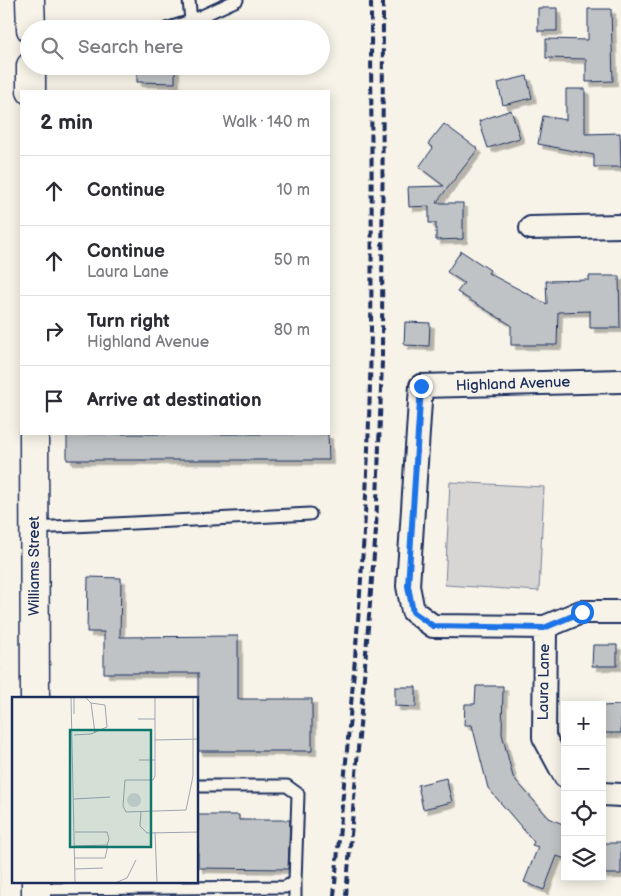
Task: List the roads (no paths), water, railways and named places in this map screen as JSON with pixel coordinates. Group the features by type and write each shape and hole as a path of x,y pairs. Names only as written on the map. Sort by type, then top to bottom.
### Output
{"street":[{"path":"30,0 31,20"},
{"path":"31,75 31,90"},
{"path":"531,228 621,226"},
{"name":"Highland Avenue","path":"413,612 408,586 421,386 621,381"},
{"name":"Williams Street","path":"34,435 35,697"},
{"name":"Laura Lane","path":"413,612 433,626 544,628 544,737 561,769"},
{"path":"544,628 582,612 621,612"},
{"path":"606,794 621,795"}],"lane":[{"path":"189,0 192,20"},
{"path":"194,20 237,0"},
{"path":"34,528 310,514"},
{"path":"199,786 287,786 298,794 295,896"},
{"path":"36,889 285,887 296,882"}],"railway":[{"path":"334,896 357,632 367,473 371,296 371,0"},
{"path":"346,896 376,530 382,361 383,0"}]}
